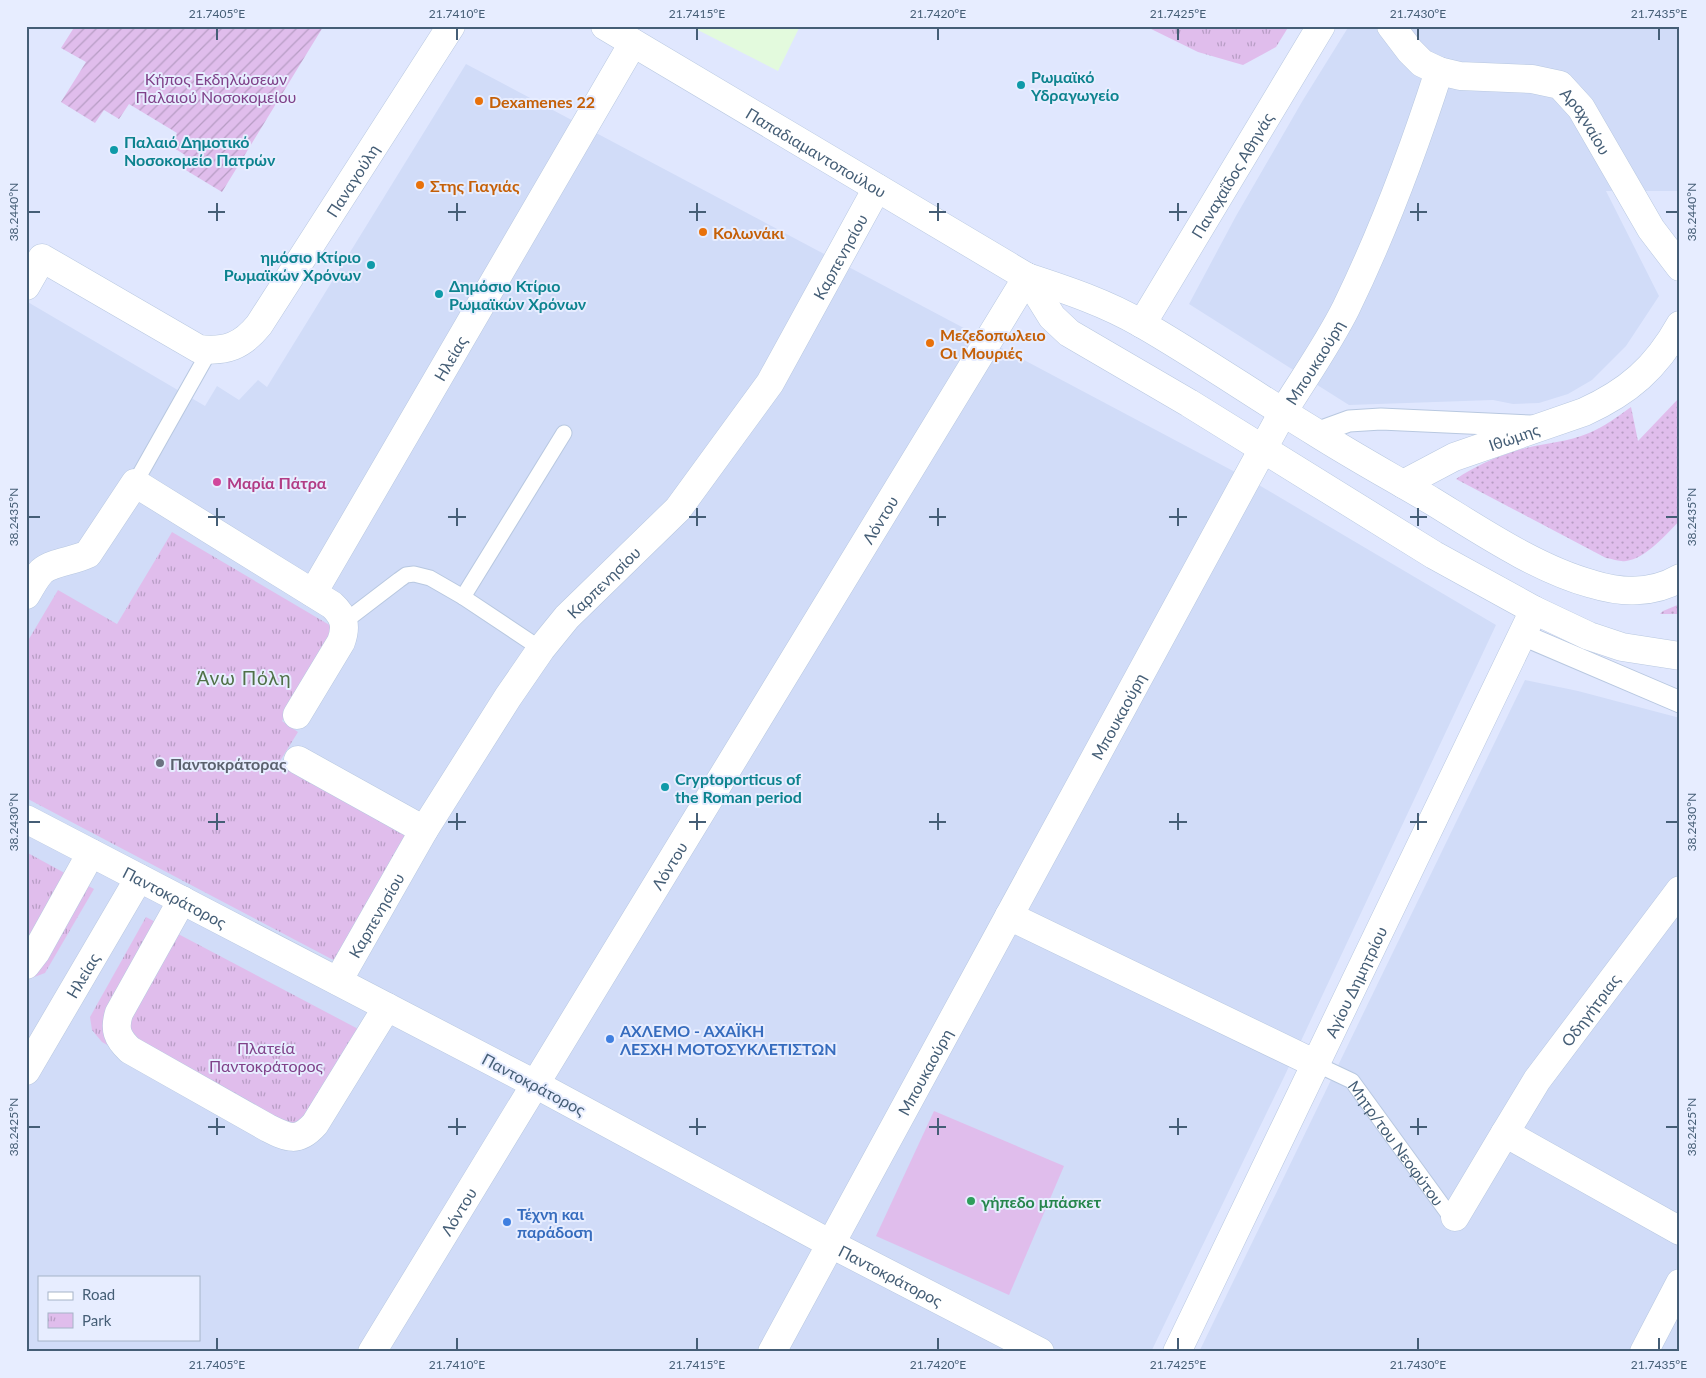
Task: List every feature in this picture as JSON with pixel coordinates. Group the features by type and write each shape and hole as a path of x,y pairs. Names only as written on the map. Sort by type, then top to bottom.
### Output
{"street":[{"name":"Παναγούλη","path":"210,350 233,346 251,335 451,26"},
{"name":"Παπαδιαμαντοπούλου","path":"605,26 1027,277 1101,302 1142,324 1316,433 1512,548 1559,572 1591,584 1622,590 1640,590 1668,585 1680,578"},
{"name":"Παναχαΐδος Αθηνάς","path":"1142,324 1321,26"},
{"name":"Αραχναίου","path":"1390,26 1422,63 1439,71 1460,76 1532,79 1560,85 1581,108 1651,229 1680,268"},
{"name":"Ηλείας","path":"313,593 633,43"},
{"name":"Μπουκαούρη","path":"772,1352 1283,412 1345,310 1365,266 1414,144 1439,71"},
{"name":"Καρπενησίου","path":"338,982 424,830 508,697 541,649 568,617 678,509 770,383 877,188"},
{"path":"26,286 34,254 199,349 210,350"},
{"path":"1027,277 1052,317 1069,333 1181,398 1434,555 1564,626 1606,642 1642,651 1680,656"},
{"name":"Λόντου","path":"372,1352 1027,277"},
{"name":"Ιθώμης","path":"1403,484 1454,457 1584,412 1627,389 1658,358 1680,325"},
{"path":"1316,433 1349,421 1381,419 1539,427"},
{"path":"26,595 44,570 76,560 88,554 135,483 313,593 340,612 344,622 344,632 340,642 297,715"},
{"name":"Αγίου Δημητρίου","path":"1176,1352 1534,610"},
{"path":"1523,635 1680,702"},
{"path":"298,760 424,830"},
{"name":"Παντοκράτορος","path":"26,819 535,1084 831,1244 1040,1352"},
{"path":"26,965 36,952 90,853"},
{"name":"Ηλείας","path":"26,1071 139,878"},
{"name":"Οδηγήτριας","path":"1504,1133 1537,1080 1680,890"},
{"path":"182,900 119,1012 116,1033 121,1042 130,1050 268,1128 288,1138 298,1137 308,1132 315,1124 387,1007"},
{"name":"Μητρ/του Νεοφύτου","path":"1009,916 1316,1064"},
{"path":"1504,1133 1680,1230"},
{"name":"Μητρ/του Νεοφύτου","path":"1455,1217 1504,1133"},
{"path":"1644,1352 1680,1283"}],"lane":[{"path":"135,483 210,350"},
{"path":"463,597 564,433"},
{"path":"344,622 406,576 422,575 463,597 541,649"},
{"name":"Μητρ/του Νεοφύτου","path":"1316,1064 1352,1082 1453,1220 1455,1217"}],"shaded area":[{"path":"690,26 800,26 778,71"},
{"path":"1349,26 1680,26 1680,191 1606,191 1659,296 1626,346 1592,380 1568,394 1539,403 1513,404 1493,400 1349,405 1189,304 1236,216 1303,100"},
{"path":"466,64 1252,481 1496,625 1285,1075 1151,1352 26,1352 26,301 205,406 217,386 239,400 258,380 267,387"},
{"path":"1525,680 1578,691 1680,718 1680,1352 1199,1352"}],"green space":[{"name":"Κήπος Εκδηλώσεων Παλαιού Νοσοκομείου","path":"75,26 323,27 222,192 179,166 185,155 171,146 177,133 129,104 119,119 104,110 95,123 61,102 86,62 61,48"},
{"path":"1145,26 1289,26 1276,47 1243,65 1198,52"},
{"path":"1680,397 1680,520 1648,551 1633,559 1621,561 1606,558 1456,479 1478,466 1510,453 1572,439 1589,433 1605,425 1631,407 1638,441"},
{"path":"172,532 338,630 282,721 298,732 280,761 415,835 339,963 26,798 26,644 58,590 117,624"},
{"path":"1680,604 1680,614 1660,614 1663,611"},
{"path":"26,852 94,889 45,973 29,979 26,979"},
{"name":"Πλατεία Παντοκράτορος","path":"146,917 362,1031 289,1147 102,1042 92,1030 90,1017"},
{"name":"γήπεδο μπάσκετ","path":"934,1111 1064,1166 1009,1295 876,1236"}],"place":[{"name":"Ρωμαϊκό Υδραγωγείο","path":"1021,85"},
{"name":"Dexamenes 22","path":"479,101"},
{"name":"Παλαιό Δημοτικό Νοσοκομείο Πατρών","path":"114,150"},
{"name":"Στης Γιαγιάς","path":"420,185"},
{"name":"Κολωνάκι","path":"703,232"},
{"name":"ημόσιο Κτίριο Ρωμαϊκών Χρόνων","path":"371,265"},
{"name":"Δημόσιο Κτίριο Ρωμαϊκών Χρόνων","path":"439,294"},
{"name":"Μεζεδοπωλειο Οι Μουριές","path":"930,343"},
{"name":"Μαρία Πάτρα","path":"217,482"},
{"name":"Παντοκράτορας","path":"160,763"},
{"name":"Cryptoporticus of the Roman period","path":"665,787"},
{"name":"ΑΧΛΕΜΟ - ΑΧΑΪΚΗ ΛΕΣΧΗ ΜΟΤΟΣΥΚΛΕΤΙΣΤΩΝ","path":"610,1039"},
{"name":"γήπεδο μπάσκετ","path":"971,1201"},
{"name":"Τέχνη και παράδοση","path":"507,1222"}],"district":[{"name":"Άνω Πόλη","path":"244,677"}]}
